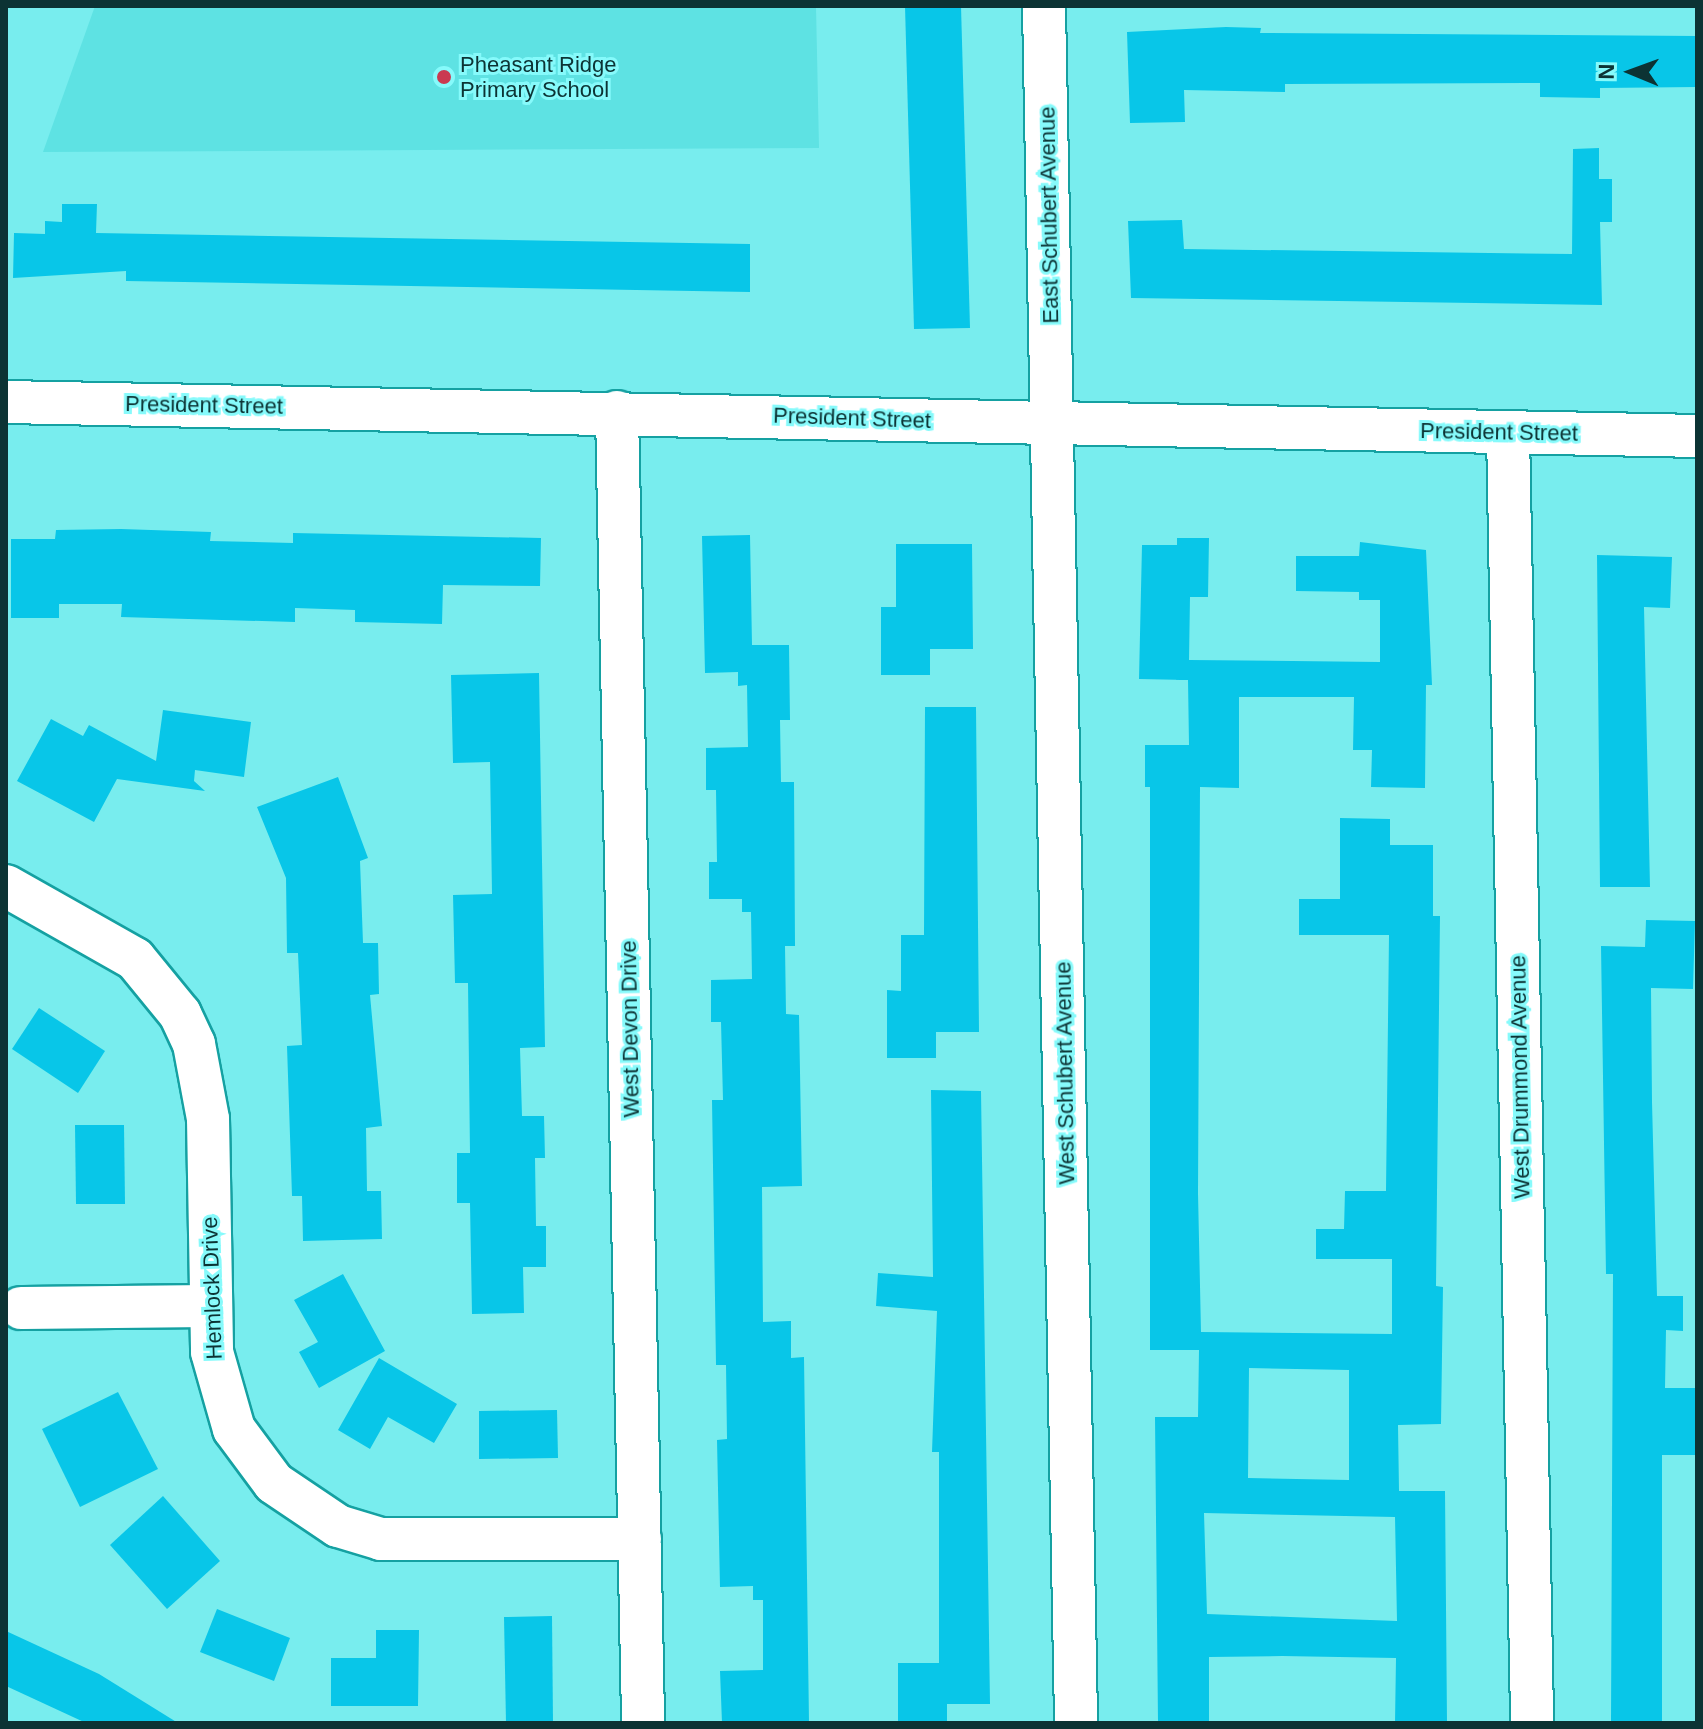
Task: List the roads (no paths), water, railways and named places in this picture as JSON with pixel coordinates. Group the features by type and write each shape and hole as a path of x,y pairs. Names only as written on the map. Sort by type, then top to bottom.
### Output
{"street":[{"name":"East Schubert Avenue","path":"1044,6 1055,424"},
{"name":"President Street","path":"6,402 1697,436"},
{"name":"West Devon Drive","path":"617,412 643,1723"},
{"name":"West Schubert Avenue","path":"1055,424 1076,1723"},
{"name":"West Drummond Avenue","path":"1508,432 1532,1723"},
{"name":"Hemlock Drive","path":"6,886 135,959 180,1014 194,1044 208,1119 210,1306 214,1364 234,1429 274,1483 338,1526 424,1542 640,1539"},
{"path":"21,1308 210,1306"}],"place":[{"name":"Pheasant Ridge Primary School","path":"444,77"}]}
